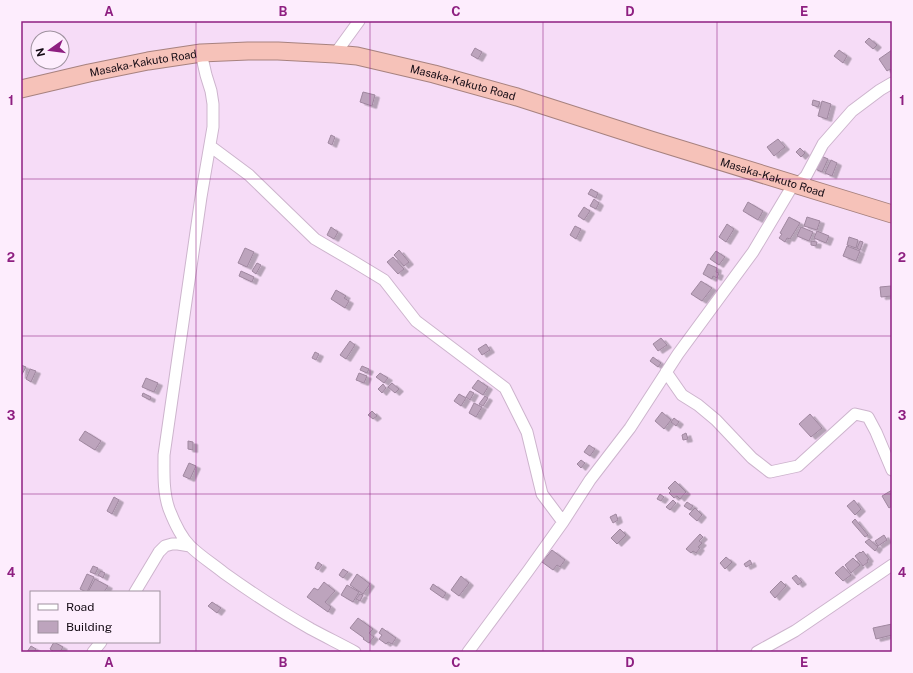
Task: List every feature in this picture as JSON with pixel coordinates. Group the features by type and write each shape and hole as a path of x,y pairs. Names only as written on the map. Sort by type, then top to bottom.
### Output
{"highway":[{"name":"Masaka-Kakuto Road","path":"21,89 148,61 200,53 248,51 356,56 480,86 892,214"}],"street":[{"path":"336,54 358,21"},
{"path":"200,53 212,91 213,127 201,197 164,455 165,484 169,508 180,532 190,546 240,584 267,602 313,630 355,652"},
{"path":"468,652 563,522 590,480 630,428 666,372 753,252 790,190 806,176 823,144 852,111 880,90 892,84"},
{"path":"210,146 249,175 315,239 384,280 416,321 472,365 505,388 527,432 542,494 563,522"},
{"path":"666,372 682,395 710,415 752,458 770,472 798,466 855,414 868,418 876,432 892,470"},
{"path":"136,591 159,552 165,546 172,544 190,546"},
{"path":"757,652 795,631 892,565"},
{"path":"93,652 100,643"}],"building":[{"path":"869,38 877,45 873,49 865,42"},
{"path":"475,48 482,52 478,59 471,55"},
{"path":"839,50 847,56 843,63 834,56"},
{"path":"892,50 892,72 890,69 887,71 879,59"},
{"path":"363,92 375,95 372,106 360,102"},
{"path":"813,100 820,102 818,107 812,105"},
{"path":"822,101 831,104 827,119 818,116"},
{"path":"331,135 335,137 332,145 328,143"},
{"path":"778,139 785,147 774,156 767,147"},
{"path":"800,148 805,153 801,157 796,152"},
{"path":"819,155 828,159 822,172 813,168"},
{"path":"831,160 837,163 832,176 825,173"},
{"path":"591,189 598,193 596,198 588,194"},
{"path":"594,199 599,203 596,209 590,206"},
{"path":"748,202 763,211 758,220 743,211"},
{"path":"584,207 590,211 584,220 578,216"},
{"path":"789,217 800,223 790,239 787,238 785,242 779,238 782,234 780,233"},
{"path":"807,217 820,221 817,230 804,226"},
{"path":"727,224 734,229 726,242 719,237"},
{"path":"575,226 581,229 576,239 570,235"},
{"path":"331,227 338,232 334,239 327,235"},
{"path":"801,227 813,232 809,241 797,236"},
{"path":"817,231 829,236 826,243 814,238"},
{"path":"849,237 858,240 856,248 847,245"},
{"path":"811,241 817,242 816,246 811,245"},
{"path":"860,241 863,242 860,250 857,248"},
{"path":"847,246 860,251 856,261 843,256"},
{"path":"245,248 254,252 247,267 238,263"},
{"path":"399,250 409,262 404,266 394,255"},
{"path":"716,251 725,257 719,265 710,259"},
{"path":"393,257 404,269 398,274 387,262"},
{"path":"257,263 261,265 256,274 252,271"},
{"path":"708,264 717,268 716,272 719,273 717,278 713,276 712,279 703,274"},
{"path":"241,271 254,277 252,282 239,276"},
{"path":"701,281 712,288 702,301 691,294"},
{"path":"891,286 892,296 881,297 880,287"},
{"path":"336,290 346,296 344,298 349,301 345,308 331,299"},
{"path":"661,338 667,345 658,351 653,344"},
{"path":"350,341 355,345 346,359 340,355"},
{"path":"486,344 490,350 482,355 478,349"},
{"path":"315,352 319,354 316,360 312,358"},
{"path":"653,357 661,363 658,367 650,361"},
{"path":"21,365 26,367 21,376"},
{"path":"362,366 369,369 367,373 360,370"},
{"path":"30,369 36,371 31,382 26,379"},
{"path":"359,373 367,376 364,383 356,380"},
{"path":"380,373 388,378 384,383 376,377"},
{"path":"146,378 158,383 154,392 142,387"},
{"path":"478,380 488,387 483,395 472,388"},
{"path":"392,383 399,389 395,393 388,387"},
{"path":"383,384 386,388 382,393 378,389"},
{"path":"470,391 474,393 470,400 466,397"},
{"path":"143,393 151,397 150,400 142,396"},
{"path":"459,394 466,398 461,406 454,401"},
{"path":"485,396 488,398 483,406 479,404"},
{"path":"474,403 482,407 476,417 469,413"},
{"path":"372,411 377,416 373,419 368,415"},
{"path":"662,412 671,420 664,429 655,421"},
{"path":"810,414 822,428 811,437 799,424"},
{"path":"674,418 679,422 676,426 671,422"},
{"path":"85,431 101,441 95,450 79,440"},
{"path":"686,433 688,439 683,440 682,435"},
{"path":"188,441 193,442 193,450 188,449"},
{"path":"589,445 595,449 590,456 584,452"},
{"path":"581,460 585,463 581,468 577,464"},
{"path":"189,463 196,466 190,479 183,476"},
{"path":"675,481 686,492 680,499 677,496 674,498 669,493 671,491 668,488"},
{"path":"892,490 892,506 889,508 882,496"},
{"path":"660,494 664,497 661,501 657,499"},
{"path":"114,497 119,500 112,514 107,511"},
{"path":"673,500 676,503 670,510 666,507"},
{"path":"854,500 861,509 855,515 847,506"},
{"path":"687,502 693,506 690,510 684,506"},
{"path":"695,508 702,515 697,521 689,514"},
{"path":"616,514 618,520 613,523 610,517"},
{"path":"855,519 868,535 865,537 852,522"},
{"path":"620,529 626,535 617,544 611,538"},
{"path":"700,534 703,537 699,541 702,543 698,547 700,548 696,553 693,551 691,553 686,549"},
{"path":"884,535 887,540 878,546 875,541"},
{"path":"869,539 878,547 875,551 865,542"},
{"path":"552,550 565,560 560,567 557,565 553,570 542,562"},
{"path":"863,551 869,559 863,566 855,556"},
{"path":"726,557 732,562 725,569 720,563"},
{"path":"853,558 860,565 851,573 845,565"},
{"path":"750,560 752,564 746,567 744,564"},
{"path":"318,562 322,565 318,570 315,568"},
{"path":"93,566 98,568 95,574 90,572"},
{"path":"843,566 851,575 843,581 835,573"},
{"path":"343,569 348,572 343,578 339,575"},
{"path":"101,571 105,573 103,578 98,575"},
{"path":"87,574 94,577 87,591 80,589"},
{"path":"357,574 370,584 363,594 350,585"},
{"path":"796,575 802,582 798,585 792,578"},
{"path":"461,576 469,583 459,596 451,590"},
{"path":"95,579 108,586 105,591 89,591"},
{"path":"781,581 786,586 775,598 770,592"},
{"path":"324,582 335,591 325,602 331,607 328,612 307,597 314,588 318,590"},
{"path":"433,584 446,593 443,598 430,589"},
{"path":"347,585 359,592 353,602 341,595"},
{"path":"360,594 363,595 360,601 356,599"},
{"path":"212,602 221,608 217,613 208,606"},
{"path":"358,618 373,629 369,633 374,637 369,643 350,628"},
{"path":"892,624 892,635 876,639 873,628"},
{"path":"382,628 396,638 392,644 388,642 386,644 379,639 382,635 379,633"},
{"path":"53,643 63,647 60,652 54,652 50,649"},
{"path":"31,646 36,649 34,652 27,652"}]}
